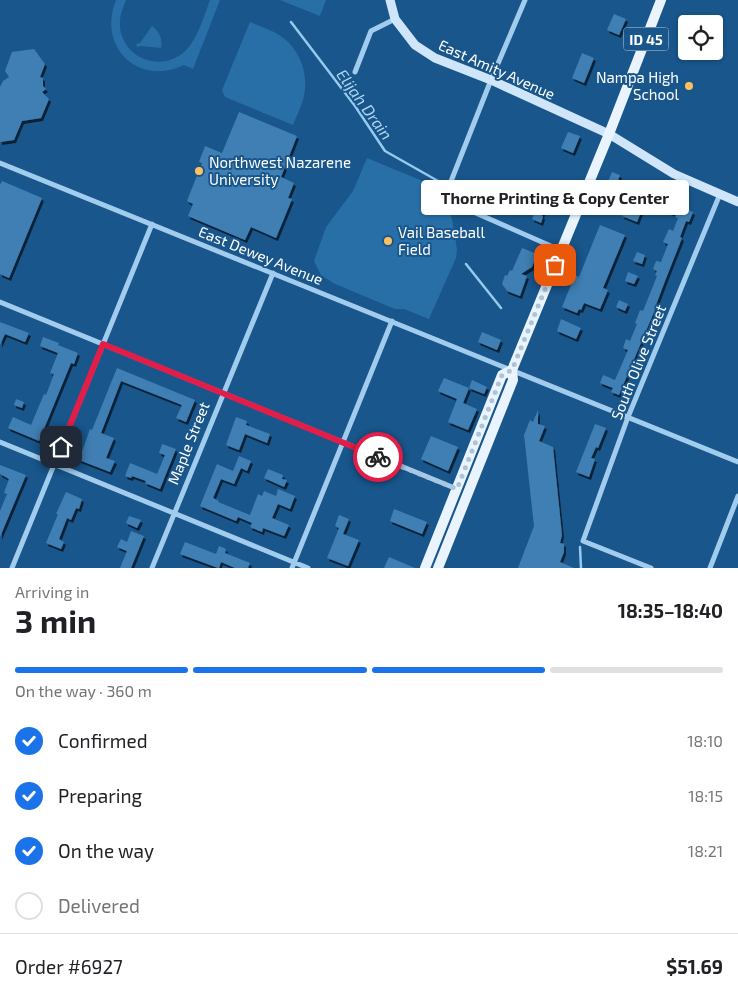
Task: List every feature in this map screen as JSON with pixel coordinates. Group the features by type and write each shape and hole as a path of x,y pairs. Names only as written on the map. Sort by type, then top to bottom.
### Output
{"main road":[{"path":"390,0 395,19"},
{"name":"ID 45","path":"437,568 513,380 512,370 609,134 661,0"},
{"name":"East Amity Avenue","path":"395,19 415,45 435,58 491,80 609,134 674,174 738,202"},
{"name":"ID 45","path":"424,568 502,375 512,370"},
{"path":"468,492 466,488 467,481 478,451 476,442"},
{"path":"437,568 436,556 458,502 456,491"}],"street":[{"path":"525,0 444,199 560,250"},
{"path":"355,72 371,31 395,19"},
{"name":"East Dewey Avenue","path":"0,163 738,462"},
{"name":"South Olive Street","path":"651,568 583,541 628,417 720,194"},
{"path":"12,568 152,224"},
{"name":"Maple Street","path":"152,568 273,273"},
{"path":"0,302 343,442 456,491"},
{"path":"293,565 392,322"},
{"path":"0,442 293,565 308,568"},
{"path":"710,568 738,496"}],"shaded area":[{"path":"116,0 126,0 120,26 122,37 128,47 144,59 165,61 175,58 189,47 203,21 210,0 220,0 193,69 184,65 167,70 151,71 137,66 126,58 117,47 112,33 112,17"},
{"path":"280,0 326,0 320,16"},
{"path":"250,22 272,31 286,40 301,61 305,78 304,96 293,125 225,97 222,90"},
{"path":"152,26 160,36 161,48 137,47 136,44 140,43"},
{"name":"Vail Baseball Field","path":"367,158 430,184 447,208 452,219 457,249 456,258 429,319 404,309 395,309 335,284 321,275 314,261 326,227 353,191"}],"building":[{"path":"614,14 626,19 619,35 607,30"},
{"path":"34,49 45,64 40,77 43,78 43,86 46,89 42,92 49,99 41,118 22,121 14,140 0,142 0,87 3,81 9,77 5,71 12,52"},
{"path":"582,53 594,58 584,83 572,78"},
{"path":"239,112 297,136 281,177 294,183 288,198 292,199 276,238 251,227 245,240 188,216 193,204 187,201 202,163 199,162 205,146 222,153"},
{"path":"568,132 580,136 573,153 561,148"},
{"path":"612,172 620,175 610,202 601,198"},
{"path":"2,181 42,198 9,278 0,274 0,185"},
{"path":"630,196 645,202 637,222 622,216"},
{"path":"543,199 547,203 541,223 532,219"},
{"path":"663,200 693,212 689,222 686,221 680,237 682,238 657,305 619,395 611,392 613,388 600,383 603,375 615,380 628,350 623,348 626,339 630,341 640,310 643,311 657,276 655,275 657,271 653,269 656,261 661,262 668,244 663,242 669,229 673,231 678,218 675,217 676,215 659,208"},
{"path":"600,225 625,235 603,288 608,290 600,309 584,303 581,310 579,309 577,313 562,307 575,275 579,277"},
{"path":"522,248 537,254 532,267 521,274 527,276 520,296 507,291 502,284 505,275 507,276 510,270 512,271"},
{"path":"637,252 645,255 642,264 633,261"},
{"path":"628,272 638,276 634,284 625,281"},
{"path":"619,300 628,304 625,311 616,307"},
{"path":"561,319 581,328 576,339 557,331"},
{"path":"0,322 29,333 25,342 5,334 0,345"},
{"path":"482,332 501,340 497,350 478,342"},
{"path":"43,337 78,353 74,364 71,363 39,441 8,428 13,417 31,425 44,394 46,395 54,374 50,373 58,353 40,346"},
{"path":"117,368 195,400 186,422 176,418 182,405 121,381 101,433 114,438 106,458 115,461 110,472 79,460 90,429 92,430"},
{"path":"444,378 469,388 463,403 477,409 468,430 448,422 457,399 438,391"},
{"path":"472,380 487,387 484,394 469,388"},
{"path":"16,399 24,402 22,408 14,405"},
{"path":"538,410 538,424 545,426 539,441 553,447 562,535 560,543 564,544 564,552 560,562 574,568 518,568 534,526 524,435 530,420 533,422"},
{"path":"236,417 247,421 246,425 270,434 267,443 245,434 239,450 226,445"},
{"path":"595,424 606,428 598,448 596,447 591,458 595,459 589,477 576,472"},
{"path":"431,436 458,447 448,471 421,459"},
{"path":"162,444 176,449 160,489 145,483 146,481 132,476 131,478 125,476 130,463 157,474 165,455 159,453"},
{"path":"239,456 251,461 247,471 241,468 234,484 221,479 213,498 218,502 250,515 258,494 262,496 264,491 276,496 278,489 295,496 290,509 278,504 272,518 289,525 284,536 263,528 262,532 250,527 252,523 238,517 236,521 200,506 217,464 233,471"},
{"path":"0,465 26,475 0,537 0,511 7,494 4,493 9,479 0,474"},
{"path":"268,469 283,475 282,479 287,480 284,487 264,478"},
{"path":"66,492 82,499 79,509 76,508 71,520 67,518 59,539 64,542 61,549 46,543"},
{"path":"394,509 427,522 422,534 390,521"},
{"path":"339,515 349,519 343,534 359,540 348,566 327,558 339,528 335,526"},
{"path":"129,516 141,520 137,528 126,523"},
{"path":"131,531 144,536 131,568 120,568 127,551 117,547 121,539 127,542"},
{"path":"185,542 216,554 219,546 226,549 225,553 250,563 248,568 235,568 221,562 218,568 180,554"},
{"path":"389,557 415,568 384,568"}],"waterway":[{"name":"Elijah Drain","path":"291,22 355,106 385,151 438,181"},
{"name":"Elijah Drain","path":"466,264 501,308"},
{"name":"Elijah Drain","path":"580,547 581,568"}],"way so far":[{"path":"378,457 457,489 502,375 512,370 555,265"}],"place":[{"name":"Nampa High School","path":"689,86"},
{"name":"Northwest Nazarene University","path":"199,171"},
{"name":"Vail Baseball Field","path":"388,241"},
{"name":"Thorne Printing & Copy Center","path":"555,265"}],"route":[{"path":"61,447 103,344 378,457"}]}
